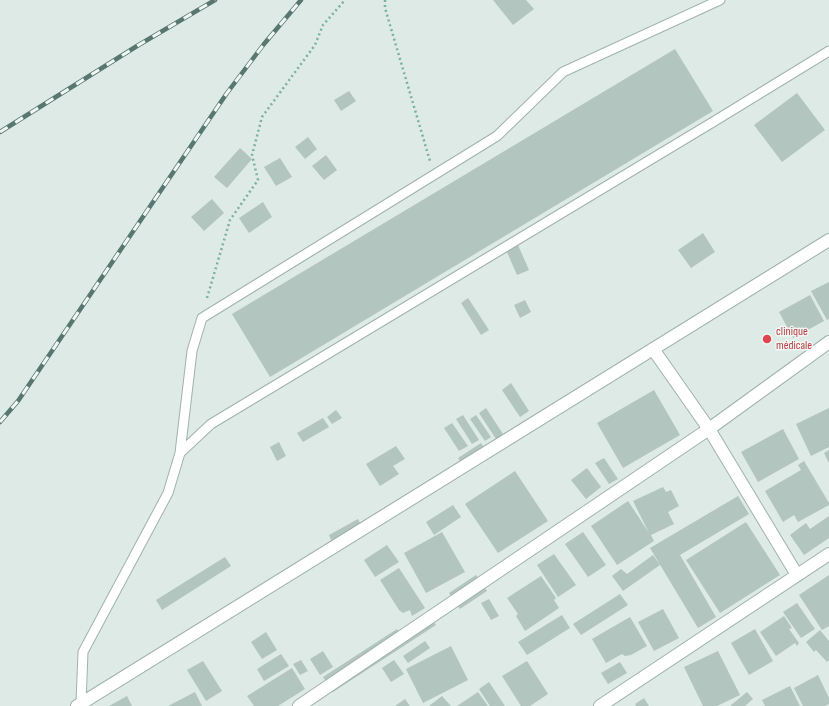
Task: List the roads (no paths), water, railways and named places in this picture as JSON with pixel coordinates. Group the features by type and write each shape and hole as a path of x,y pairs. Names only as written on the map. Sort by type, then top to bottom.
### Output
{"street":[{"path":"80,705 829,240"},
{"path":"299,706 709,428 829,342"},
{"path":"653,349 709,428 797,575"},
{"path":"600,706 829,554"}],"lane":[{"path":"80,705 83,652 168,493 180,453 192,352 202,318 496,136 563,72 720,0"},
{"path":"180,453 211,424 829,52"}],"railway":[{"path":"0,132 137,46 215,0"},
{"path":"0,422 18,401 227,93 264,44 301,0"}],"place":[{"name":"clinique médicale","path":"767,339"}]}
